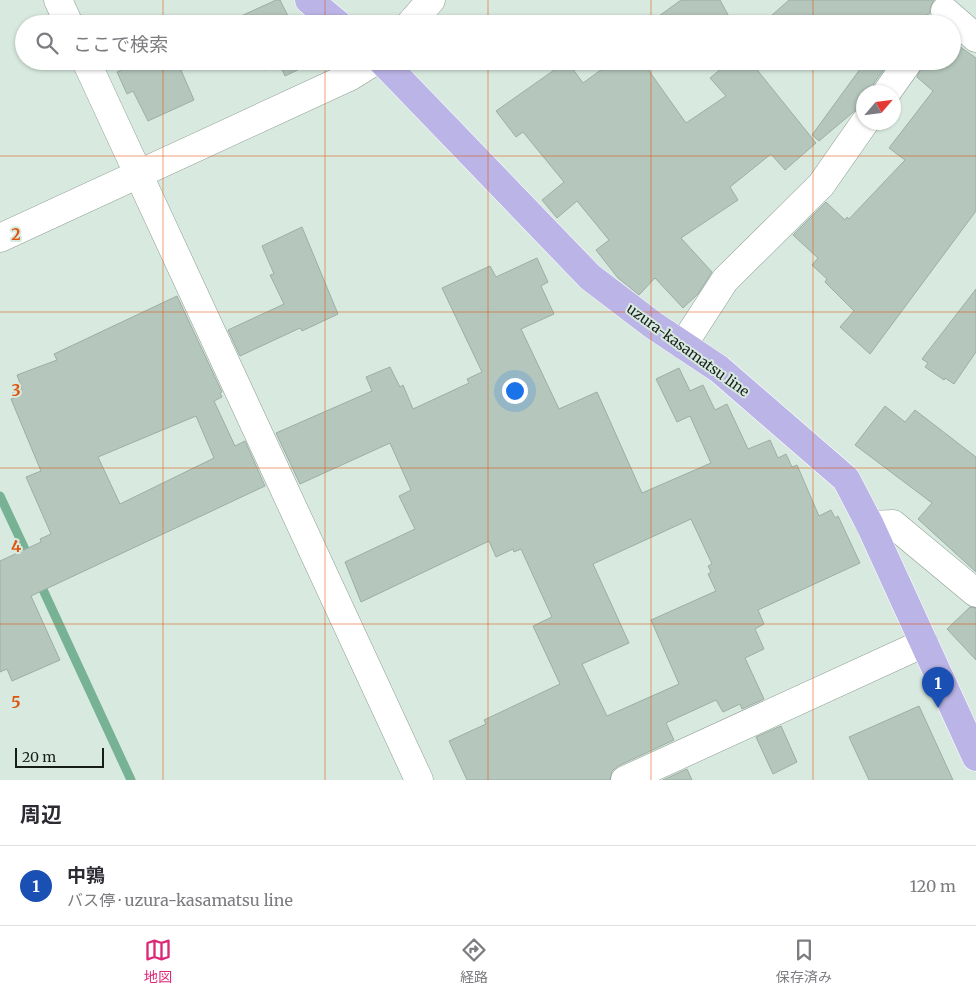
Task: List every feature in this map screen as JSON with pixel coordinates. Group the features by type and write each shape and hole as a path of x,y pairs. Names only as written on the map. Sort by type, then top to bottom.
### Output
{"main road":[{"path":"309,0 327,15"},
{"name":"uzura-kasamatsu line","path":"391,70 590,277 682,345 720,369 846,479 870,525 976,757"}],"street":[{"path":"58,0 65,15"},
{"path":"418,15 431,0"},
{"path":"961,27 976,38"},
{"path":"90,70 419,780"},
{"path":"0,238 140,175 361,70"},
{"path":"892,85 903,70"},
{"path":"682,345 725,280 821,185 859,130"},
{"path":"870,525 893,524 974,587"},
{"path":"625,780 924,643"}],"building":[{"path":"276,0 280,0 288,15 243,15"},
{"path":"681,0 720,0 728,15 660,15"},
{"path":"789,0 934,0 930,13 927,15 772,15"},
{"path":"961,47 976,58 976,211 870,354 840,327 854,311 825,282 827,279 812,265 818,258 793,235 826,202 845,220 847,217 849,219 905,160 889,148 933,91 917,77 920,70 961,70"},
{"path":"121,70 181,70 194,100 148,121 133,91 127,94 117,72"},
{"path":"282,70 298,70 285,76"},
{"path":"554,70 574,70 583,83 601,70 648,70 686,123 726,96 710,78 719,70 757,70 816,143 785,170 771,154 730,187 738,200 681,238 712,272 698,294 683,308 655,278 639,295 618,278 596,250 609,240 577,201 557,218 542,200 564,182 523,132 516,137 496,111"},
{"path":"859,70 883,70 874,85 856,85 856,110 819,141 812,135"},
{"path":"302,227 338,314 302,331 300,328 240,356 228,330 284,304 270,275 274,274 262,246"},
{"path":"537,258 548,282 541,286 554,314 521,329 559,409 597,392 642,493 711,463 690,416 677,422 656,379 679,368 690,391 703,385 715,410 727,404 748,449 770,440 778,458 786,454 792,467 797,465 819,516 831,510 835,518 838,516 860,563 758,610 764,624 755,629 764,649 745,658 764,699 742,709 740,704 723,712 716,700 666,723 674,740 618,766 612,771 610,780 467,780 449,741 486,724 484,720 560,684 533,626 552,617 521,549 514,552 513,549 496,557 489,541 361,602 345,562 415,529 399,496 411,490 390,443 300,484 276,433 372,391 366,377 390,367 400,387 403,385 413,409 469,383 467,379 482,372 442,288 490,266 496,277","holes":["691,519 712,564 708,566 711,572 708,574 716,591 651,620 679,684 607,716 582,664 629,643 593,564"]},
{"path":"976,289 976,352 954,384 945,378 944,380 925,367 928,363 922,359"},
{"path":"177,296 222,392 220,393 222,397 214,401 235,446 245,441 265,486 31,596 60,660 12,681 7,669 0,672 0,561 41,542 40,539 51,534 26,477 41,471 11,399 14,398 12,393 22,389 17,375 57,360 54,354","holes":["196,416 214,458 120,504 98,457"]},
{"path":"885,406 905,422 915,410 976,457 976,572 918,519 932,503 855,445"},
{"path":"970,607 976,608 976,660 947,629"},
{"path":"919,706 953,780 869,780 849,737"},
{"path":"781,726 797,762 773,774 756,737"},
{"path":"687,769 692,780 663,780"}],"waterway":[{"path":"0,496 30,560"},
{"path":"39,581 131,780"}],"place":[{"name":"中鶉","path":"938,708"}]}
